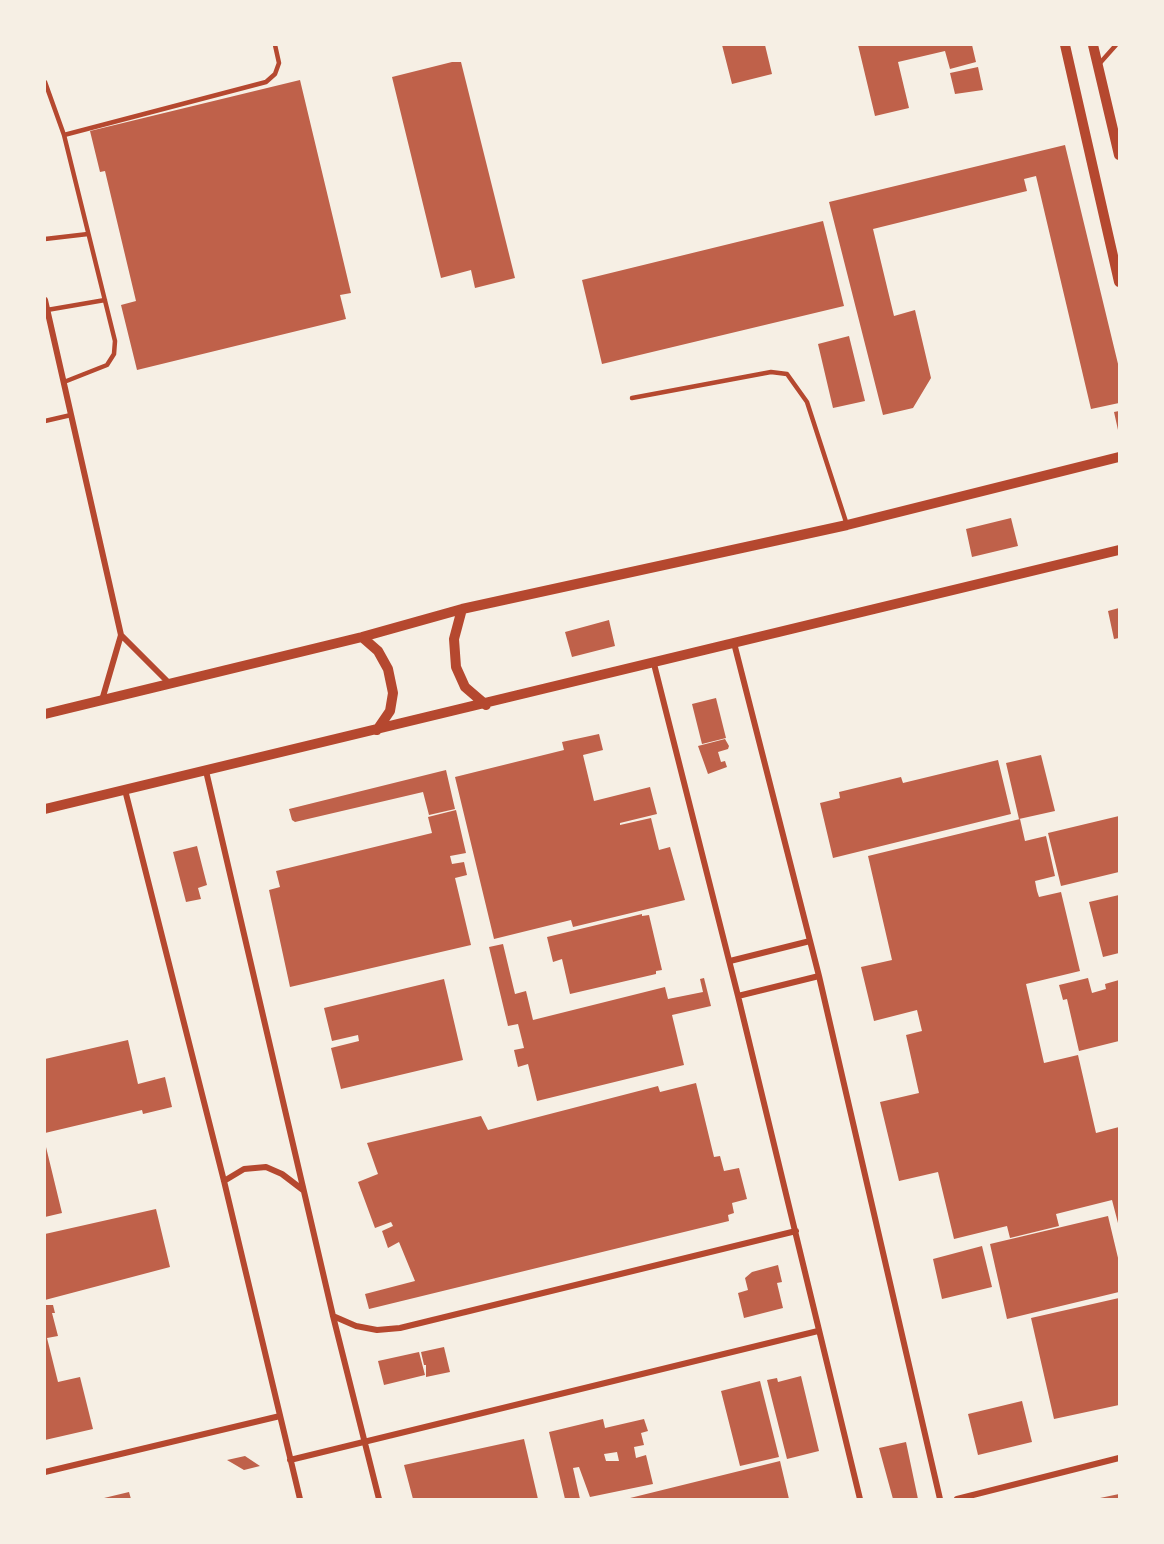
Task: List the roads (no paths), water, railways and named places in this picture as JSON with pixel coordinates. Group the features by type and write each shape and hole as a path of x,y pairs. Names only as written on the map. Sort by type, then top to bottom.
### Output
{"street":[{"path":"1065,45 1119,282"},
{"path":"1093,45 1119,155"},
{"path":"45,300 121,635 102,700"},
{"path":"45,714 362,637 462,609 847,525 1119,457"},
{"path":"45,809 486,705 1119,550"},
{"path":"462,609 453,639 456,667 465,687 486,705"},
{"path":"121,635 170,684"},
{"path":"362,637 378,651 388,669 393,693 390,711 377,730"},
{"path":"734,643 819,976 940,1499"},
{"path":"654,664 730,961 860,1499"},
{"path":"206,771 303,1191 379,1499"},
{"path":"125,790 224,1181 300,1499"},
{"path":"730,961 810,941"},
{"path":"738,996 819,976"},
{"path":"224,1181 244,1169 266,1167 282,1174 303,1191"},
{"path":"333,1316 356,1326 377,1330 400,1328 796,1231"},
{"path":"290,1460 818,1331"},
{"path":"45,1472 279,1416"},
{"path":"957,1499 1119,1458"}],"lane":[{"path":"64,135 266,82 275,74 279,63 275,45"},
{"path":"1098,65 1116,45"},
{"path":"45,82 64,135 115,341 114,354 106,364 64,382"},
{"path":"45,239 88,234"},
{"path":"47,310 105,300"},
{"path":"632,398 771,372 787,374 807,402 847,525"},
{"path":"45,421 71,415"}]}
